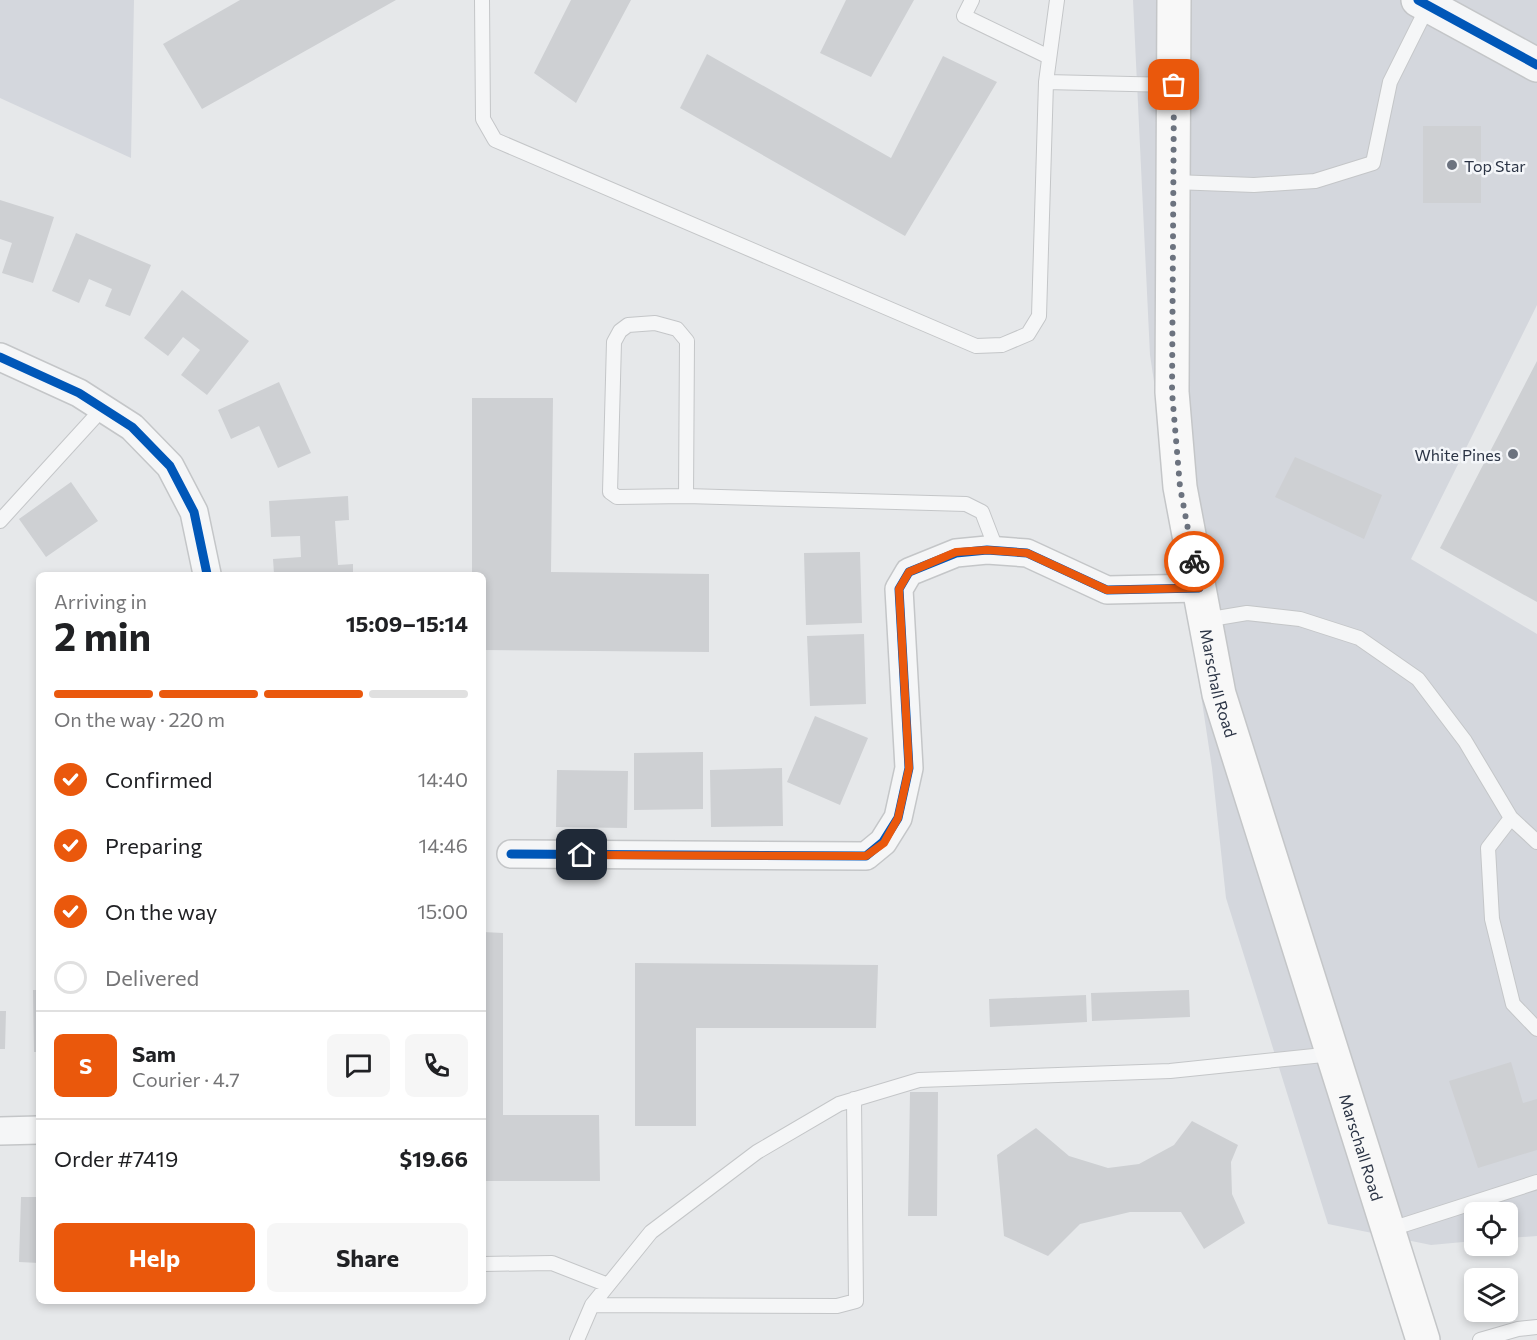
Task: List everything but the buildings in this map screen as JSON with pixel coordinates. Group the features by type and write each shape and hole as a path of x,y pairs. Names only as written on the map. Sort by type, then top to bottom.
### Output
{"main road":[{"name":"Marschall Road","path":"1174,0 1172,392 1180,487 1219,694 1423,1340"}],"street":[{"path":"1423,3 1537,65"},
{"path":"0,357 79,393 103,408 132,427 170,466 194,512 207,572"},
{"path":"511,854 866,856 884,843 898,818 909,768 899,589 909,572 956,552 997,551 1027,553 1107,590 1199,588"},
{"path":"0,1131 36,1130"}],"lane":[{"path":"482,0 483,119 495,140 976,346 1002,345 1028,334 1039,316 1046,82 1057,0"},
{"path":"972,0 964,16 1049,57"},
{"path":"1174,182 1254,185 1316,181 1373,163 1390,82 1423,3"},
{"path":"1046,82 1174,85"},
{"path":"686,496 687,341 677,329 655,323 628,325 620,331 614,342 610,492 617,496 966,504 982,512 997,551"},
{"path":"0,521 103,408"},
{"path":"1205,620 1247,613 1300,619 1359,638 1418,679 1465,741 1511,818 1537,842"},
{"path":"1511,818 1488,848 1492,919 1513,1004 1537,1029"},
{"path":"577,1340 592,1305 651,1232 757,1152 839,1104 919,1080 1170,1071 1333,1054"},
{"path":"592,1305 837,1306 856,1301 854,1099"},
{"path":"1388,1230 1537,1182"},
{"path":"486,1264 552,1263 608,1285"},
{"path":"1480,1340 1518,1329 1537,1327"}],"shaded area":[{"path":"0,0 134,0 131,158 0,98"},
{"path":"1133,0 1537,0 1537,305 1411,559 1537,634 1537,1236 1518,1237 1518,1202 1464,1202 1464,1242 1431,1245 1328,1224 1226,898 1212,768 1150,355"}],"cycle path":[{"path":"1418,0 1537,65"},
{"path":"0,357 79,393 132,427 170,466 194,512 207,572"},
{"path":"511,854 866,856 883,842 898,818 909,768 899,589 909,572 956,553 987,550 1027,553 1107,590 1199,588"}],"way so far":[{"path":"1174,85 1172,392 1180,487 1194,561"}],"place":[{"name":"Top Star","path":"1452,165"},
{"name":"White Pines","path":"1513,454"}],"route":[{"path":"582,855 866,856 884,843 898,818 909,768 899,589 909,572 956,552 987,550 1027,553 1107,590 1199,588 1194,561"}]}
